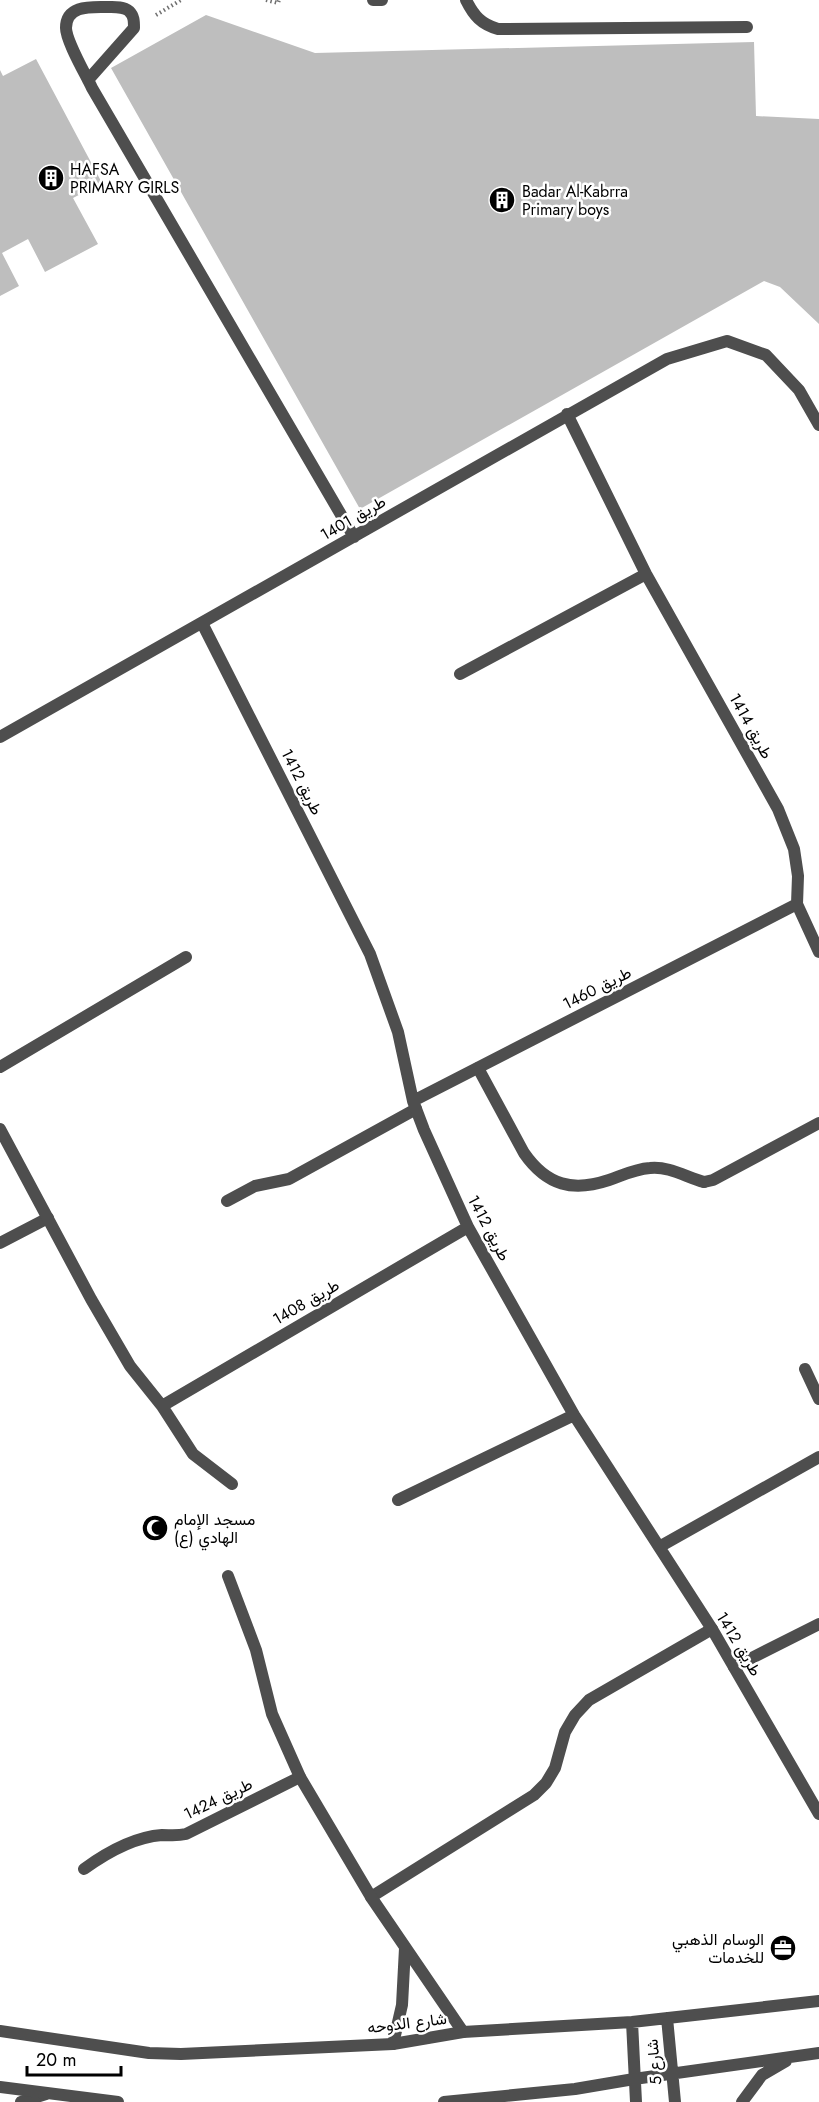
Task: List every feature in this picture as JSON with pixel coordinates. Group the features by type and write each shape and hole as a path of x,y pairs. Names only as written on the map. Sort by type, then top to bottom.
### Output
{"street":[{"path":"373,0 382,0"},
{"path":"466,0 484,25 498,29 747,27"},
{"path":"88,80 134,28 135,21 132,15 123,8 84,7 70,15 66,30 88,80 354,537"},
{"name":"طريق 1401","path":"0,737 667,359 727,340 766,355 799,390 819,425"},
{"name":"طريق 1414","path":"567,414 646,574 778,809 795,849 798,876 797,904"},
{"path":"460,674 646,574"},
{"name":"طريق 1412","path":"202,623 370,954 398,1032 415,1105 468,1227 574,1415 712,1629 819,1814"},
{"path":"797,904 819,952"},
{"name":"طريق 1460","path":"227,1201 255,1186 280,1182 298,1174 478,1068 797,904"},
{"path":"0,1067 186,957"},
{"path":"478,1068 516,1141 532,1165 543,1174 568,1186 583,1186 650,1168 669,1169 704,1182 713,1180 819,1122"},
{"path":"0,1129 91,1299 130,1366 162,1406 193,1454 232,1484"},
{"path":"0,1243 48,1218"},
{"name":"طريق 1408","path":"162,1406 468,1227"},
{"path":"805,1369 819,1399"},
{"path":"398,1500 574,1415"},
{"path":"659,1547 819,1457"},
{"path":"228,1576 256,1650 273,1714 300,1777 371,1897 463,2032"},
{"path":"734,1667 819,1624"},
{"path":"371,1897 534,1795 546,1783 555,1768 565,1732 575,1715 590,1700 712,1629"},
{"name":"طريق 1424","path":"84,1869 99,1858 132,1842 162,1835 186,1834 300,1777"},
{"path":"393,2044 402,2005 405,1948"},
{"name":"شارع الدوحه","path":"0,2031 149,2053 182,2054 393,2044 463,2032 632,2022 819,2001"},
{"name":"شارع 5","path":"667,2018 675,2102"},
{"name":"شارع 5","path":"632,2022 636,2102"},
{"path":"444,2102 575,2089 819,2053"},
{"path":"742,2102 762,2075 793,2057"},
{"path":"0,2087 117,2102"},
{"path":"21,2102 46,2094"}],"path":[{"path":"266,0 278,3 279,0"}],"building":[{"name":"Badar Al-Kabrra Primary boys","path":"206,15 315,53 754,42 756,116 819,119 819,324 780,287 764,281 360,509 111,68"},
{"name":"HAFSA PRIMARY GIRLS","path":"36,59 102,183 73,198 98,244 45,272 28,239 2,253 19,286 0,296 0,70 3,76"}],"place":[{"name":"HAFSA PRIMARY GIRLS","path":"51,178"},
{"name":"Badar Al-Kabrra Primary boys","path":"502,200"},
{"name":"مسجد الإمام الهادي (ع)","path":"155,1528"},
{"name":"الوسام الذهبي للخدمات","path":"783,1948"}]}
